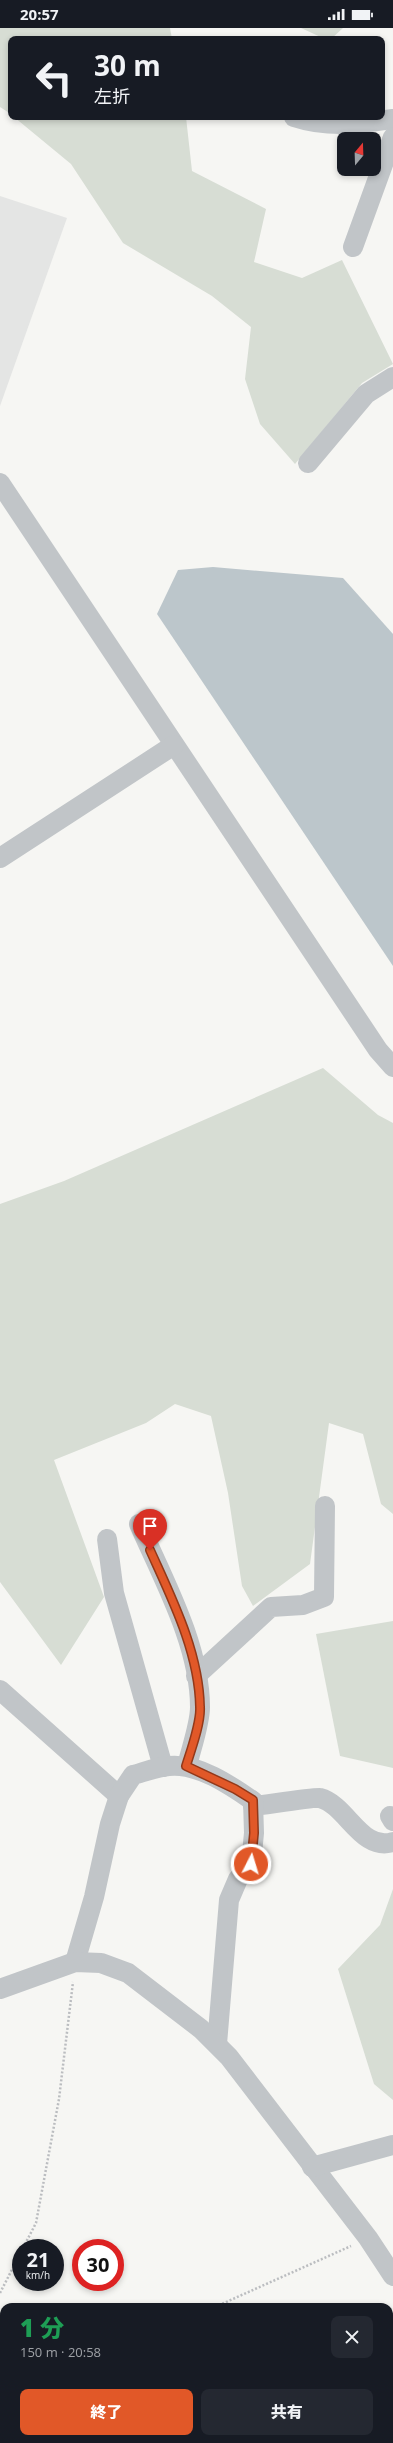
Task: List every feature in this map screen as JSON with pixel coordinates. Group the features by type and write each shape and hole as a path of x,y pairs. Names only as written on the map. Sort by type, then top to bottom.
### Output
{"street":[{"path":"303,120 309,122 354,125 393,119"},
{"path":"353,246 393,137"},
{"path":"308,463 366,394 393,377"},
{"path":"0,484 378,1050 393,1067"},
{"path":"0,858 174,745"},
{"path":"196,1676 270,1607 303,1605 324,1597 325,1506"},
{"path":"138,1524 168,1589 191,1648 200,1708 186,1766"},
{"path":"106,1539 114,1593 163,1767"},
{"path":"0,1690 119,1796"},
{"path":"75,1962 119,1796 133,1775 163,1767 186,1766 235,1789 253,1800 251,1864 238,1879 229,1900 217,2044"},
{"path":"254,1806 320,1798 336,1808 366,1837 386,1844 393,1842"},
{"path":"0,1989 75,1962 101,1962 128,1973 201,2029 229,2057 368,2238 393,2276"},
{"path":"312,2167 393,2144"}],"path":[{"path":"28,2239 36,2223 59,2099 75,1962"},
{"path":"224,2303 368,2238"},
{"path":"0,2293 12,2270"}],"shaded area":[{"path":"0,28 170,28 171,36 8,36 8,112 0,107"},
{"path":"301,28 343,28 334,36 318,36"},
{"path":"18,120 186,120 192,171 266,209 254,262 302,278 342,260 393,364 362,383 295,464 260,424 245,379 251,327 212,296 123,243 71,164"},
{"path":"0,196 67,218 0,406"},
{"path":"213,567 343,578 393,634 393,966 157,614 178,570"},
{"path":"323,1068 378,1115 393,1123 393,1514 381,1504 363,1434 329,1423 310,1564 253,1606 242,1586 228,1493 211,1416 175,1404 146,1423 54,1460 104,1597 61,1665 0,1582 0,1204 64,1181"},
{"path":"393,1621 393,1768 340,1756 316,1634"},
{"path":"393,1889 393,2100 374,2084 338,1969 380,1925"}],"route":[{"path":"150,1550 168,1589 191,1648 198,1690 200,1708 186,1766 235,1789 253,1800 254,1833 251,1864"}]}
